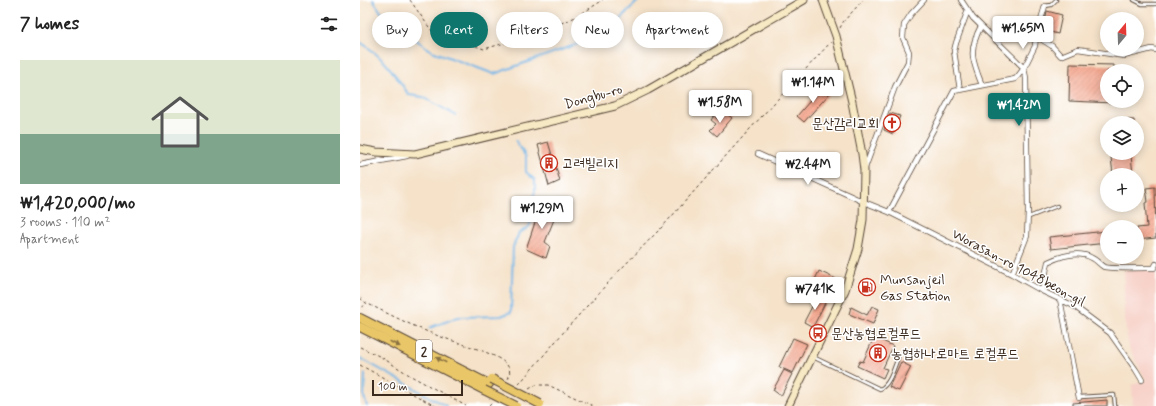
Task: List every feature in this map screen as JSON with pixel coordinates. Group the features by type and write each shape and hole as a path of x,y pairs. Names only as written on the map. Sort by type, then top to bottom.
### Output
{"highway":[{"name":"2","path":"360,318 486,387 516,406"},
{"name":"2","path":"360,327 460,373"},
{"path":"460,373 486,387 505,406"},
{"name":"2","path":"486,387 540,405"}],"main road":[{"name":"Dongbu-ro","path":"360,149 376,152 415,154 615,106 648,90 804,0"},
{"path":"788,406 845,290 851,273 861,231 864,202 864,170 852,102 836,36 823,0"}],"street":[{"path":"864,170 895,87 908,62 909,52 903,38 904,25 911,14 924,0"},
{"path":"961,0 981,26 1024,68 1026,86 1027,236 1012,274"},
{"path":"889,212 954,91 1015,79 1024,68 1035,46 1036,36 1045,6"},
{"path":"960,90 954,51 968,10"},
{"path":"981,26 976,36 973,54 974,65 982,85"},
{"path":"1036,36 1052,46 1060,56 1078,48 1124,56 1156,50"},
{"name":"Dongbu-ro","path":"360,165 415,154"},
{"name":"Worasan-ro 1048beon-gil","path":"758,154 889,212 1074,306 1110,333 1142,380"},
{"path":"1042,291 1048,262 1059,257 1084,254 1093,258 1105,268 1154,268 1156,264"},
{"path":"1060,300 1079,398"}],"lane":[{"path":"1045,6 1051,5 1056,0"},
{"path":"1134,0 1142,4 1156,4"},
{"path":"1028,217 1057,206"},
{"path":"812,356 880,389 887,383 898,358"},
{"path":"1079,398 1114,395 1115,406"}],"path":[{"path":"410,0 431,30 484,49 534,35 578,16 603,0"},
{"path":"519,384 610,280 663,226 836,36 843,22 863,0"},
{"path":"360,298 366,303 435,335 504,362 509,367 510,375 507,382"},
{"path":"362,308 366,303"},
{"path":"360,347 381,357 411,376 466,406"},
{"path":"360,366 435,406"},
{"path":"524,392 536,385 548,385 593,406"},
{"path":"489,406 496,399"}],"shaded area":[{"path":"1156,269 1156,406 1133,406 1132,385 1146,380 1129,348 1124,318 1124,270"}],"building":[{"path":"1047,11 1062,15 1058,34 1043,30"},
{"path":"1070,64 1100,65 1100,102 1069,101"},
{"path":"822,87 830,93 804,122 797,116"},
{"path":"726,113 732,118 717,136 710,130 716,124 711,120 714,116 719,120"},
{"name":"문산감리교회","path":"890,113 900,116 893,134 884,130"},
{"name":"고려빌리지","path":"548,142 560,181 549,186 538,145"},
{"path":"1111,160 1132,160 1132,168 1112,168"},
{"path":"1155,187 1156,238 1144,239 1144,227 1147,227 1145,203 1148,202 1146,188"},
{"path":"542,202 560,209 557,212 545,242 550,246 546,258 526,249"},
{"path":"1100,232 1100,244 1051,249 1049,237"},
{"path":"819,271 836,279 828,296 811,288"},
{"path":"818,295 827,299 813,327 804,322"},
{"path":"872,306 879,309 873,324 849,314 851,307 867,315"},
{"name":"농협하나로마트 로컬푸드","path":"874,337 893,346 883,368 887,369 883,378 857,366 860,361 863,362"},
{"path":"793,338 807,344 793,373 779,367"},
{"path":"901,362 911,367 899,391 889,387"},
{"path":"784,370 792,374 781,396 773,390"},
{"path":"1107,400 1107,406 1073,406 1073,403"}],"waterway":[{"path":"373,0 385,18 432,51 494,74 603,35 639,0"},
{"path":"360,42 382,59 409,95 423,97 455,115"},
{"path":"429,328 458,317 501,316 511,312 513,247 519,233 529,227 533,214 531,205 535,191 535,180 526,172 526,157 516,141"},
{"path":"360,358 446,406"},
{"path":"365,374 364,397 367,406"}],"place":[{"name":"문산감리교회","path":"892,123"},
{"name":"고려빌리지","path":"549,163"},
{"name":"Munsanjeil Gas Station","path":"867,287"},
{"name":"문산농협로컬푸드","path":"818,333"},
{"name":"농협하나로마트 로컬푸드","path":"878,353"}]}
